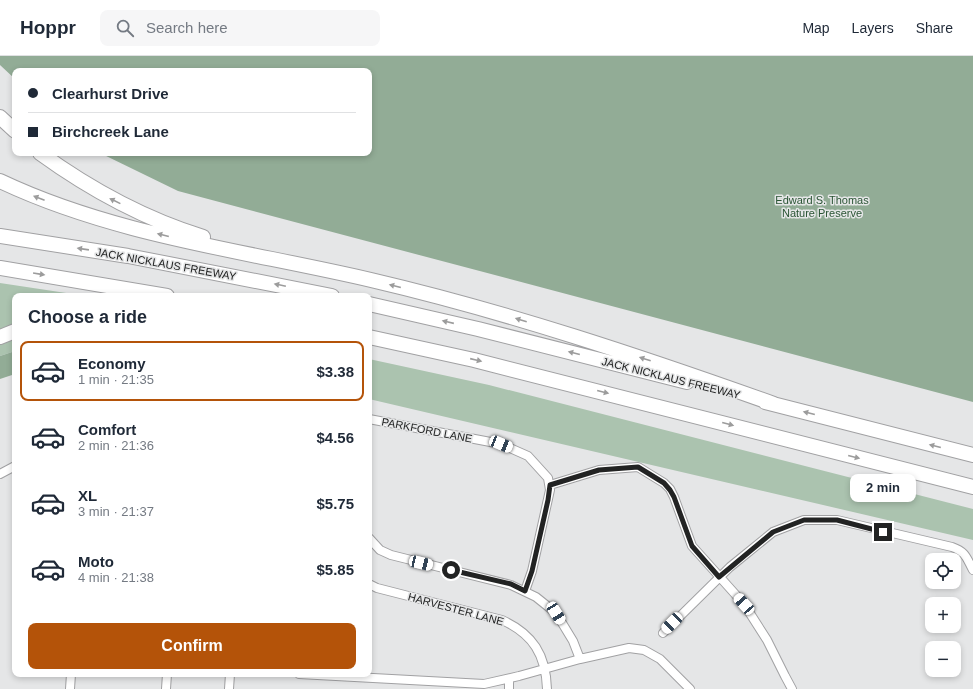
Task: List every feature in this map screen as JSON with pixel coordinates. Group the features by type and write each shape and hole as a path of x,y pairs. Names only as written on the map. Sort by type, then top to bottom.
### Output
{"highway":[{"path":"0,117 12,128"},
{"path":"44,156 68,173 109,198 148,217 197,235 270,258"},
{"path":"0,181 38,198 118,224 190,242 270,258 416,291 516,318 648,360 774,404"},
{"name":"JACK NICKLAUS FREEWAY","path":"0,236 128,256 317,293"},
{"path":"0,268 149,293"},
{"name":"JACK NICKLAUS FREEWAY","path":"372,305 486,331 973,455"},
{"path":"0,336 12,332"},
{"path":"372,338 474,360 629,398 973,487"},
{"path":"372,342 438,352"}],"street":[{"name":"PARKFORD LANE","path":"372,420 501,444 528,456 548,478 550,485"},
{"path":"525,591 532,571 550,485 599,470 638,467 664,483 670,490 692,546 744,604 768,640 792,689"},
{"path":"0,474 12,468"},
{"path":"663,633 719,577 773,532 804,520 837,520 952,547 960,550 967,556 973,570"},
{"path":"372,541 380,550 391,555 511,584 536,597 556,613 573,641 580,659"},
{"name":"HARVESTER LANE","path":"372,586 502,620 512,624 521,630 537,647 545,669 547,689"},
{"path":"352,677 484,684 629,648 644,650 660,659 690,689"},
{"path":"70,689 71,677"},
{"path":"166,689 167,677"},
{"path":"229,689 230,677"},
{"path":"509,679 509,689"}],"green space":[{"name":"Edward S. Thomas Nature Preserve","path":"0,56 973,56 973,402 178,191 106,156 372,156 372,68 12,68 12,76 0,65"},
{"path":"0,283 66,293 12,293 12,325 0,330"},
{"path":"12,337 12,352 0,356 0,341"},
{"path":"12,352 12,375 0,379 0,356"},
{"path":"372,360 489,385 973,509 973,540 372,400"}],"route":[{"path":"451,570 511,584 525,591 532,571 550,485 599,470 638,467 664,483 674,497 692,546 719,577 773,532 804,520 837,520 883,532"}]}
